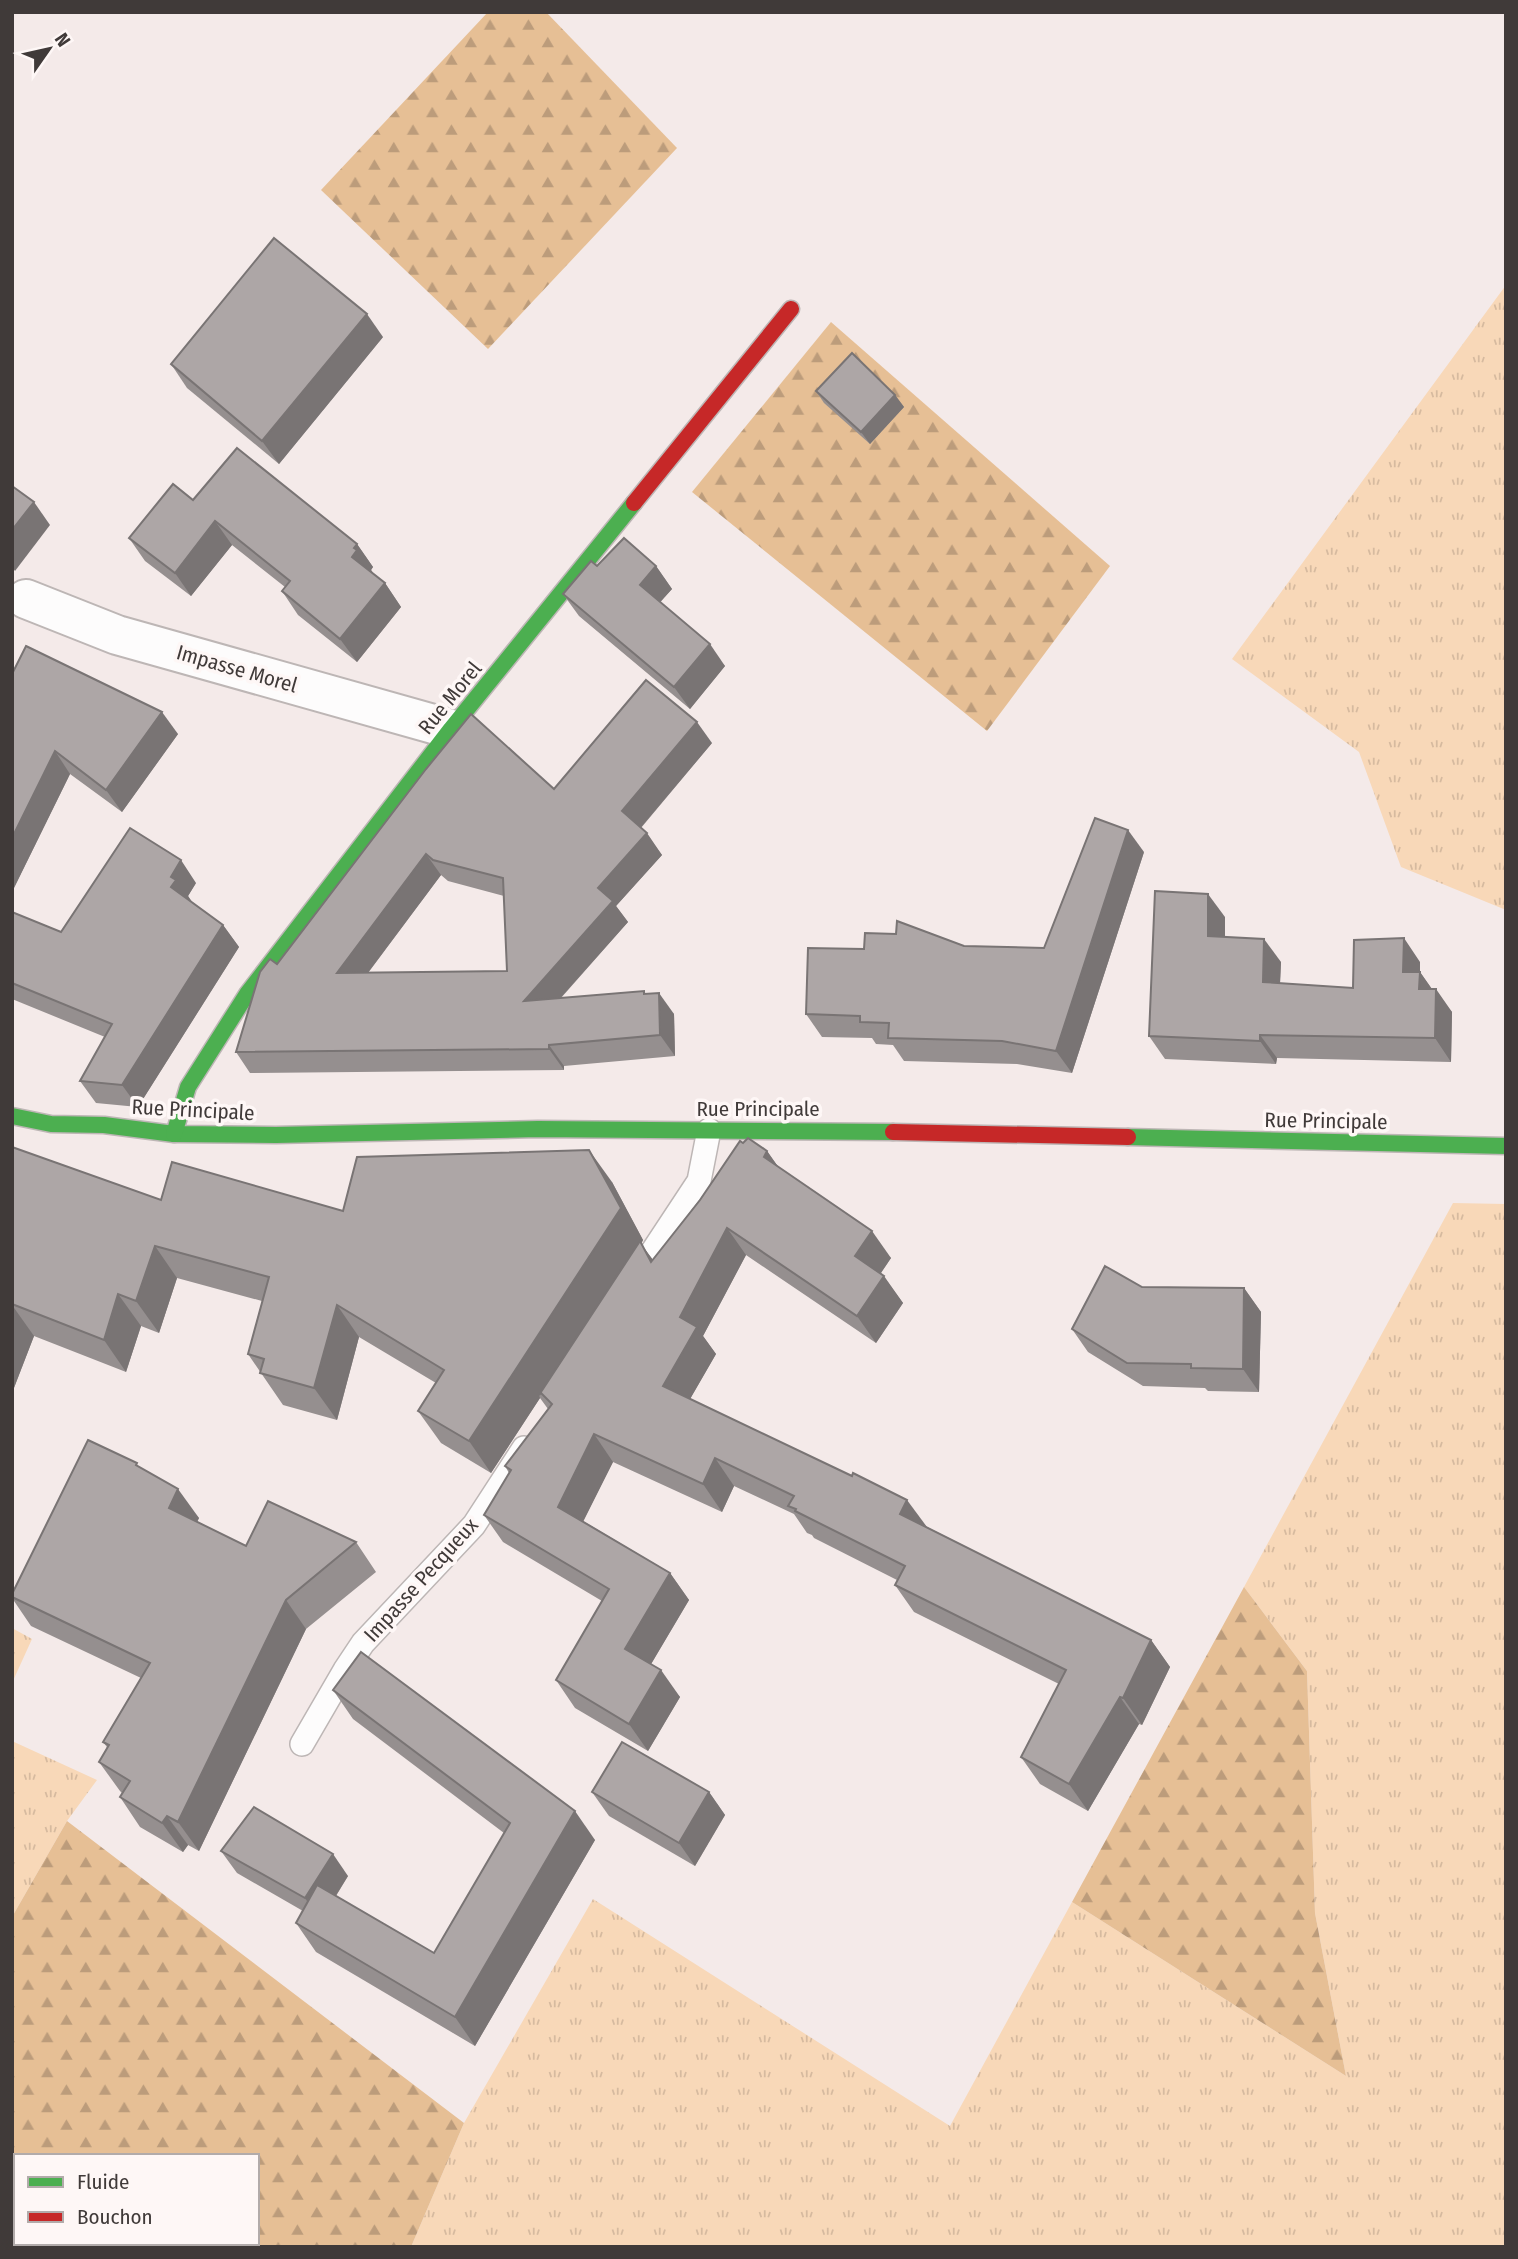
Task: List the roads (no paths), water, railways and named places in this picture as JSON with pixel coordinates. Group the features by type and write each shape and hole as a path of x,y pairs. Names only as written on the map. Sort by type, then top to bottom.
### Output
{"street":[{"name":"Rue Morel","path":"174,1134 188,1087 247,994 451,729 791,309"},
{"name":"Impasse Morel","path":"26,599 117,635 451,729"},
{"name":"Rue Principale","path":"12,1116 51,1124 104,1125 174,1134 276,1135 538,1129 808,1130 1506,1146"}],"lane":[{"path":"624,1295 699,1181 709,1130"},
{"name":"Impasse Pecqueux","path":"302,1744 363,1643 474,1525 534,1433"}]}
